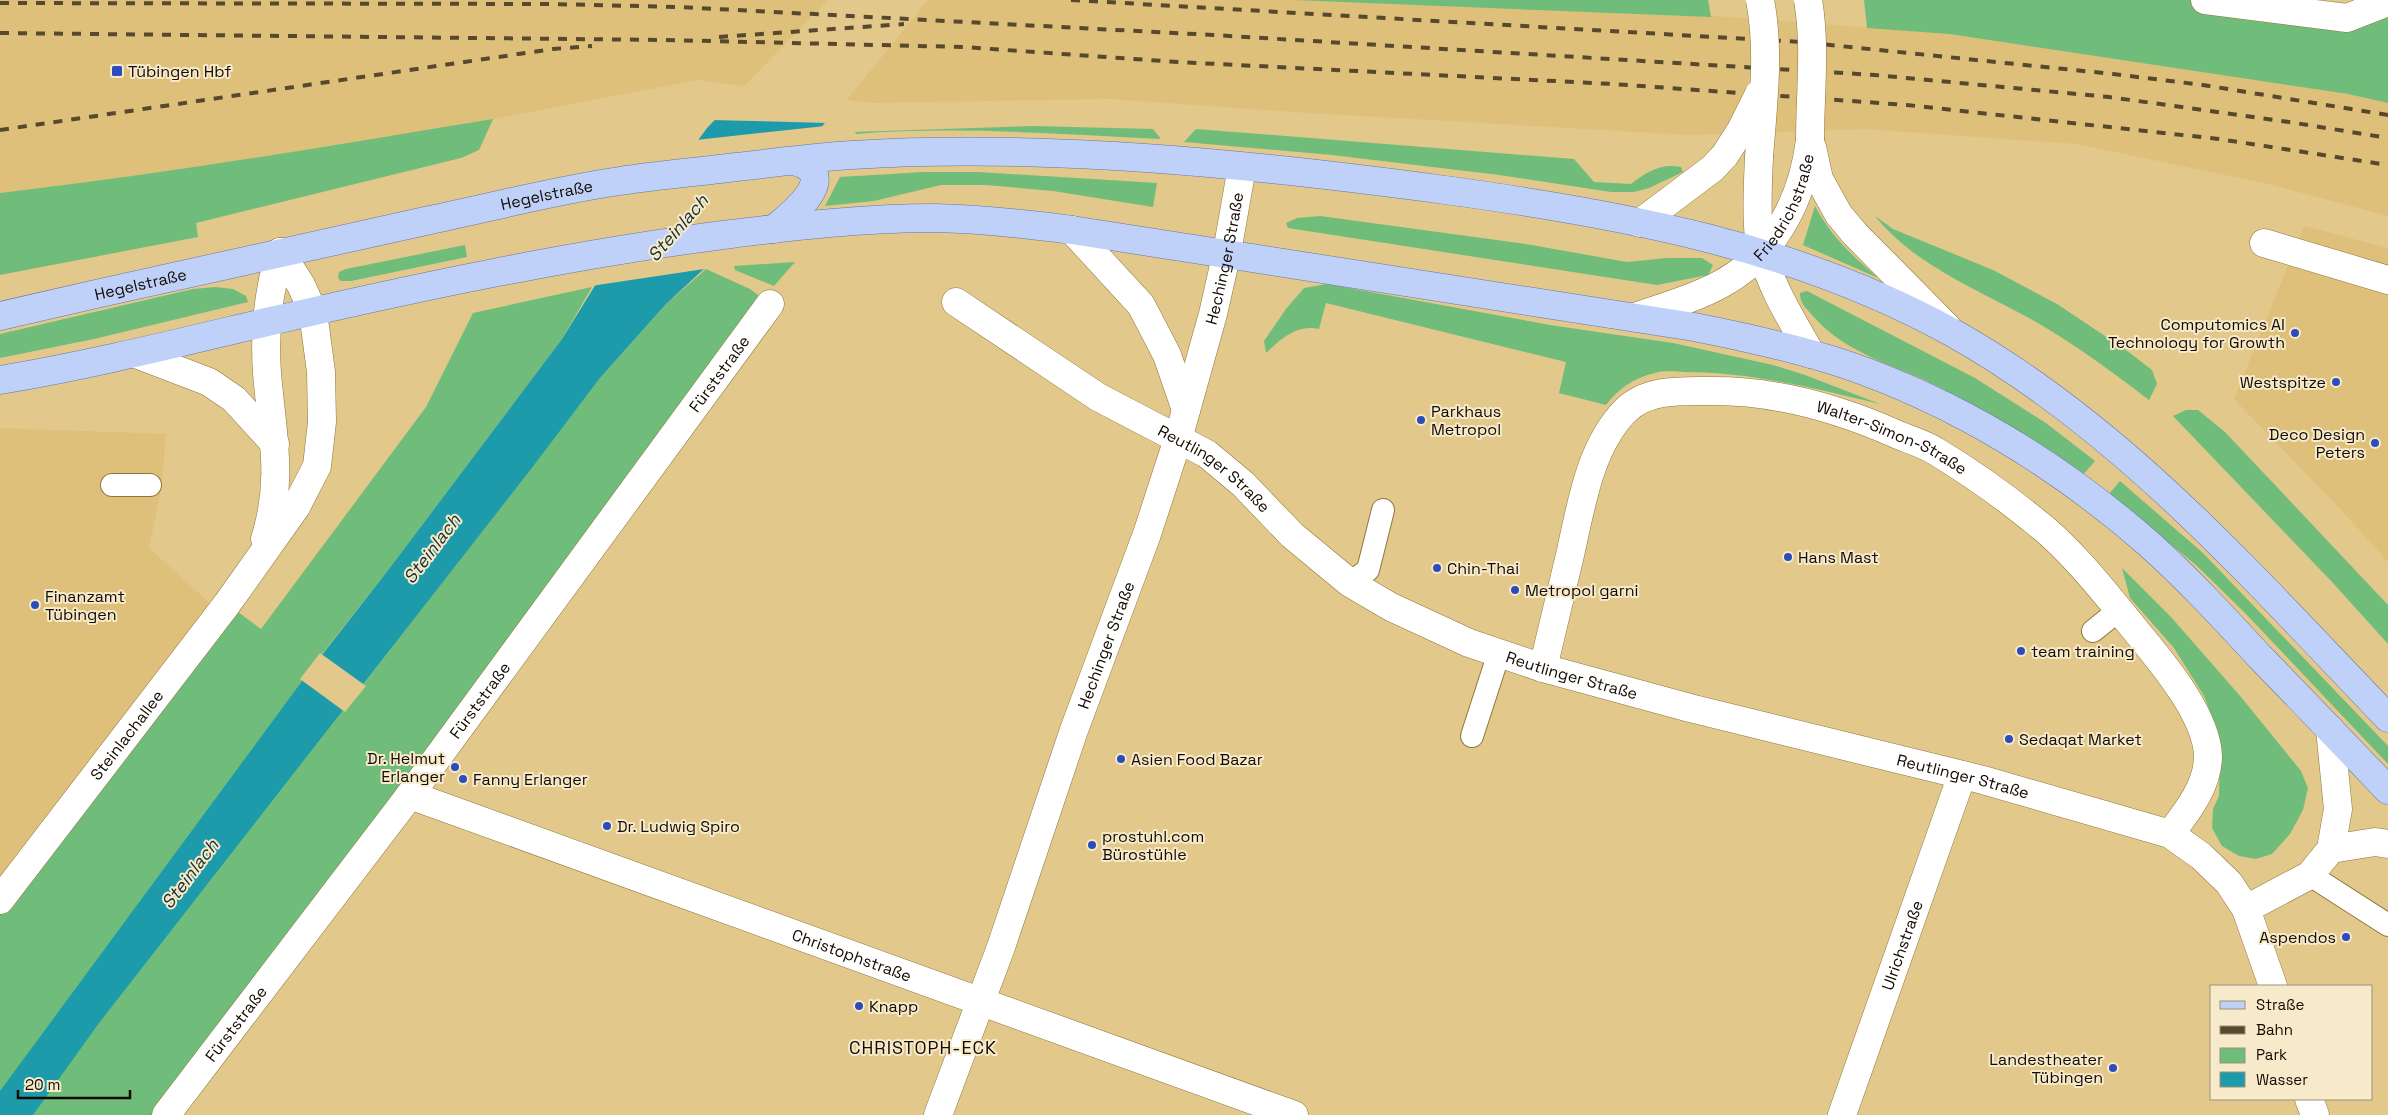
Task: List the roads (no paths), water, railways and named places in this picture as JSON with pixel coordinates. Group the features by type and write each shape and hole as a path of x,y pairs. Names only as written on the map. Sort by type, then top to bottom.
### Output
{"main road":[{"name":"Hegelstraße","path":"0,316 280,252 617,181 897,153 1047,154 1242,167 1469,194 1640,223 1761,252 1860,287 1954,334 2028,381 2154,481 2204,527 2388,718"},
{"path":"770,229 800,206 813,190 816,177 806,162"},
{"path":"0,380 77,367 438,283 556,260 770,229 864,221 934,218 978,220 1072,230 1227,252 1635,317 1749,337 1845,364 1924,397 1995,434 2080,489 2176,568 2388,790"}],"street":[{"name":"Friedrichstraße","path":"1760,0 1765,33 1758,180 1761,252"},
{"name":"Friedrichstraße","path":"1761,252 1776,235 1794,204 1803,178 1810,146 1813,65 1812,22 1808,0"},
{"path":"2205,0 2347,18 2388,2"},
{"path":"1640,223 1713,168 1725,155 1741,130 1763,83"},
{"path":"1810,146 1819,179 1839,215 1854,234 1954,334"},
{"name":"Hechinger Straße","path":"938,1115 980,1001 1074,730 1147,534 1178,439 1213,314 1227,252 1242,167"},
{"path":"1072,230 1141,305 1167,356 1186,410"},
{"path":"2264,243 2388,280"},
{"path":"280,252 300,285 313,312"},
{"path":"267,322 270,287 280,252"},
{"path":"1635,317 1721,285 1748,265 1761,252 1777,292 1811,354"},
{"name":"Reutlinger Straße","path":"956,302 1098,397 1207,454 1243,484 1292,535 1350,583 1412,618 1469,643 1543,668 1700,710 1962,775 2170,834 2201,856 2229,882 2246,909 2273,985"},
{"name":"Fürststraße","path":"166,1115 410,795 770,304"},
{"name":"Steinlachallee","path":"0,900 125,740 227,604 296,507 317,466 322,422 322,388 313,312"},
{"name":"Steinlachallee","path":"251,569 263,544 274,509 277,478 267,372 267,322"},
{"path":"136,354 209,382 234,399 275,444"},
{"name":"Walter-Simon-Straße","path":"1543,668 1594,464 1612,428 1627,410 1647,397 1670,392 1724,391 1793,398 1863,419 1936,451 2034,520 2089,574 2158,657 2177,684 2192,710 2206,741 2208,760 2201,785 2192,806 2170,834"},
{"path":"2246,909 2310,875 2331,849 2338,810 2330,729"},
{"name":"Ulrichstraße","path":"1842,1115 1962,775"},
{"name":"Christophstraße","path":"410,795 1294,1115"},
{"path":"2331,849 2375,842 2388,844"},
{"path":"2309,1100 2315,1115"}],"lane":[{"path":"112,485 150,485"},
{"path":"1350,583 1368,570 1383,510"},
{"path":"2093,631 2119,610"},
{"path":"1472,736 1499,653"},
{"path":"2310,875 2388,925"}],"water":[{"name":"Steinlach","path":"831,0 925,0 824,124 733,242 666,304 600,378 99,1023 33,1115 0,1115 0,1091 311,669 389,569 562,339 612,258 707,128"}],"railway":[{"path":"1071,0 1801,42 2203,85 2388,115"},
{"path":"0,3 550,4 679,7 1213,35 1875,75 2109,97 2388,138"},
{"path":"719,37 904,24"},
{"path":"0,33 666,40 963,47 1178,62 1613,84 1907,105 2219,139 2388,165"},
{"path":"0,130 553,49 592,46"}],"place":[{"name":"Tübingen Hbf","path":"117,71"},
{"name":"Computomics AI Technology for Growth","path":"2295,333"},
{"name":"Westspitze","path":"2336,382"},
{"name":"Parkhaus Metropol","path":"1421,420"},
{"name":"Deco Design Peters","path":"2375,443"},
{"name":"Hans Mast","path":"1788,557"},
{"name":"Chin-Thai","path":"1437,568"},
{"name":"Metropol garni","path":"1515,590"},
{"name":"Finanzamt Tübingen","path":"35,605"},
{"name":"team training","path":"2021,651"},
{"name":"Sedaqat Market","path":"2009,739"},
{"name":"Asien Food Bazar","path":"1121,759"},
{"name":"Dr. Helmut Erlanger","path":"455,767"},
{"name":"Fanny Erlanger","path":"463,779"},
{"name":"Dr. Ludwig Spiro","path":"607,826"},
{"name":"prostuhl.com Bürostühle","path":"1092,845"},
{"name":"Aspendos","path":"2346,937"},
{"name":"Knapp","path":"859,1006"},
{"name":"Landestheater Tübingen","path":"2113,1068"}],"district":[{"name":"CHRISTOPH-ECK","path":"923,1048"}]}
